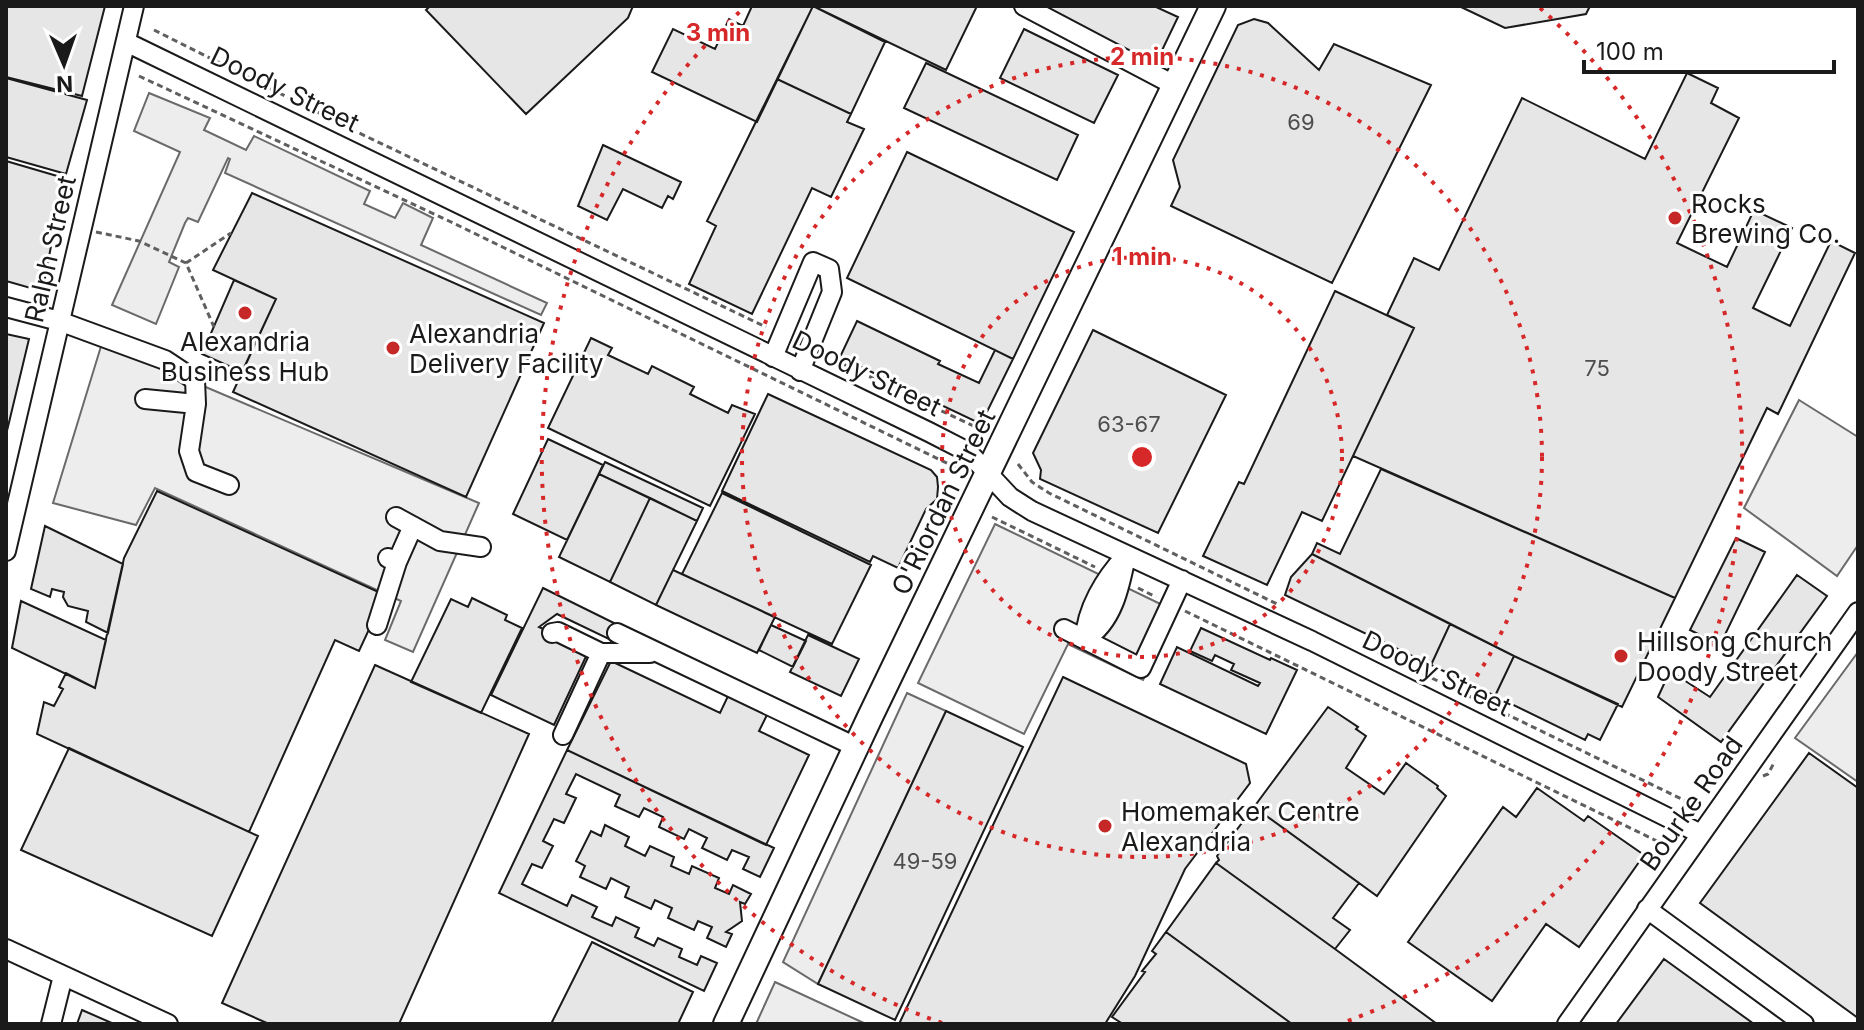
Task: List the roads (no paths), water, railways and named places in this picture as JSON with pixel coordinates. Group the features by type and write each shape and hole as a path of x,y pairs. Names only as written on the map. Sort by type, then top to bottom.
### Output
{"main road":[{"name":"O'Riordan Street","path":"726,1024 856,747 977,472 1213,6"}],"street":[{"name":"Ralph Street","path":"6,551 134,6"},
{"path":"1024,6 1174,85"},
{"name":"Doody Street","path":"126,42 968,452 977,472 1032,511 1381,674 1701,834"},
{"path":"773,357 813,262 829,269 832,292 800,371"},
{"path":"6,307 59,321 165,360 195,380 196,404 189,451 196,472 229,485"},
{"path":"145,399 196,404"},
{"path":"396,517 440,541 481,547"},
{"path":"377,625 392,560 413,526"},
{"path":"1085,639 1086,623 1126,556"},
{"path":"1064,629 1141,668 1182,580"},
{"name":"Bourke Road","path":"1567,1024 1858,612"},
{"path":"552,633 558,632 601,653 657,653"},
{"path":"617,633 856,747"},
{"path":"563,735 601,653"},
{"path":"1647,909 1804,1024"},
{"path":"6,949 168,1024"},
{"path":"51,1024 63,976"}],"place":[{"name":"Rocks Brewing Co.","path":"1675,218"},
{"name":"Alexandria Business Hub","path":"245,313"},
{"name":"Alexandria Delivery Facility","path":"393,348"},
{"name":"Hillsong Church Doody Street","path":"1621,656"},
{"name":"Homemaker Centre Alexandria","path":"1105,826"}]}
